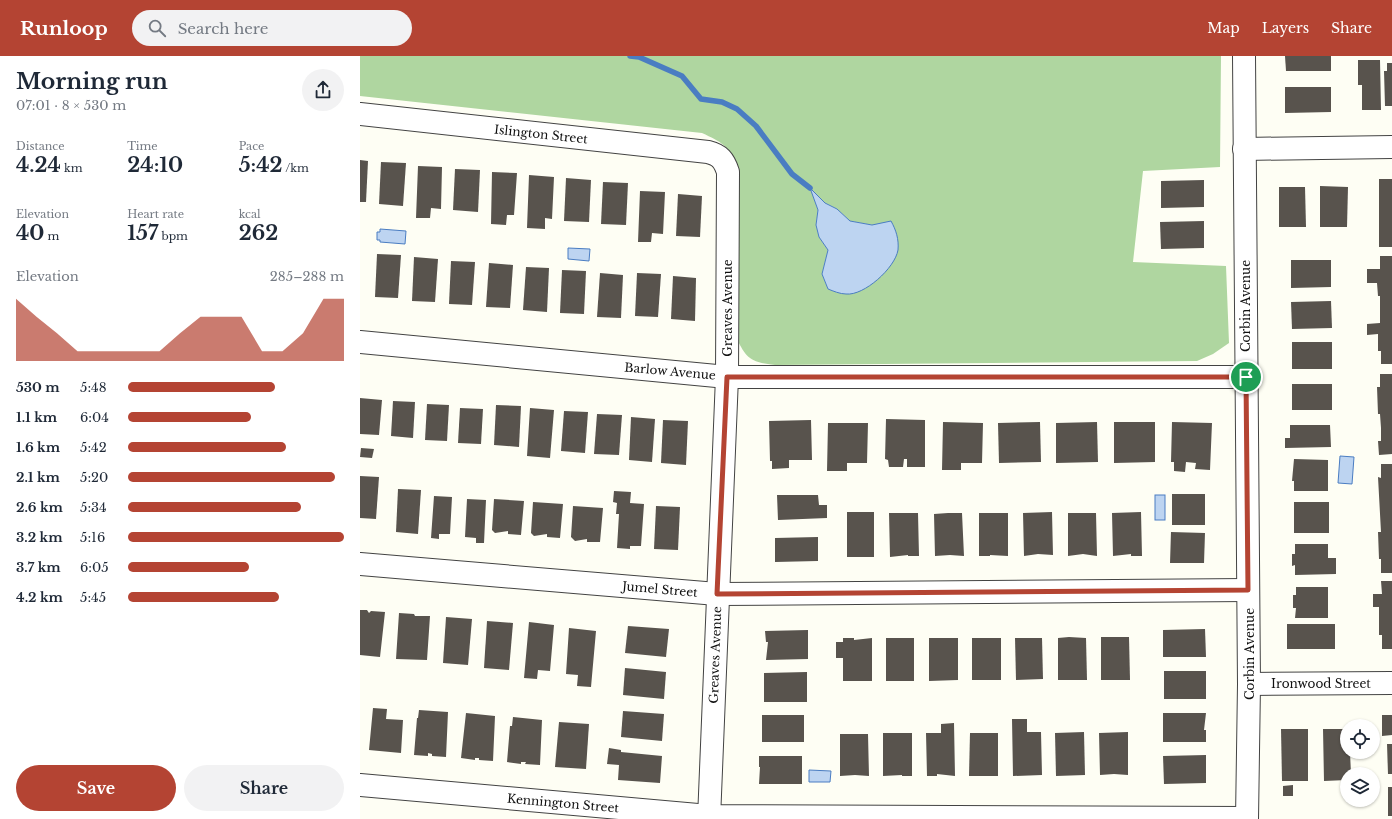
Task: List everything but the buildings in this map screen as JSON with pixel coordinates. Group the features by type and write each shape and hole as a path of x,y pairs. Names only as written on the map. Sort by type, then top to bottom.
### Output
{"street":[{"name":"Corbin Avenue","path":"1244,56 1249,684 1246,818"},
{"name":"Islington Street","path":"360,114 708,152 721,157"},
{"path":"1244,149 1392,147"},
{"name":"Greaves Avenue","path":"709,817 727,377 728,172 721,157"},
{"name":"Barlow Avenue","path":"360,342 727,377 1246,377"},
{"name":"Jumel Street","path":"360,564 717,594 1248,590"},
{"name":"Ironwood Street","path":"1249,684 1392,682"},
{"name":"Kennington Street","path":"360,785 709,817 1246,818"}],"green space":[{"path":"360,56 1221,56 1220,167 1143,171 1133,262 1226,266 1229,343 1213,354 1197,361 766,364 749,358 742,349 735,335 736,166 730,153 724,145 702,133 360,96","holes":["811,190 825,203 837,209 850,221 872,225 867,287 847,294 828,289 822,274 828,250 819,237 816,225 818,210"]}],"water":[{"path":"810,188 825,203 837,209 850,221 872,225 891,221 893,224 898,242 896,257 878,280 870,286 853,293 846,294 828,289 822,274 828,250 819,237 816,225 818,210"},
{"path":"380,229 406,231 405,244 380,242 380,240 377,240 377,232 380,232"},
{"path":"568,248 590,249 589,261 568,259"},
{"path":"1340,456 1354,457 1352,484 1338,483"},
{"path":"1155,495 1165,495 1165,520 1155,520"},
{"path":"809,770 831,771 830,782 809,782"}],"waterway":[{"path":"630,56 639,57 682,76 701,99 722,102 737,109 756,126 792,174 810,188"}],"route":[{"path":"727,377 1246,377 1248,590 717,594 727,377"}]}
